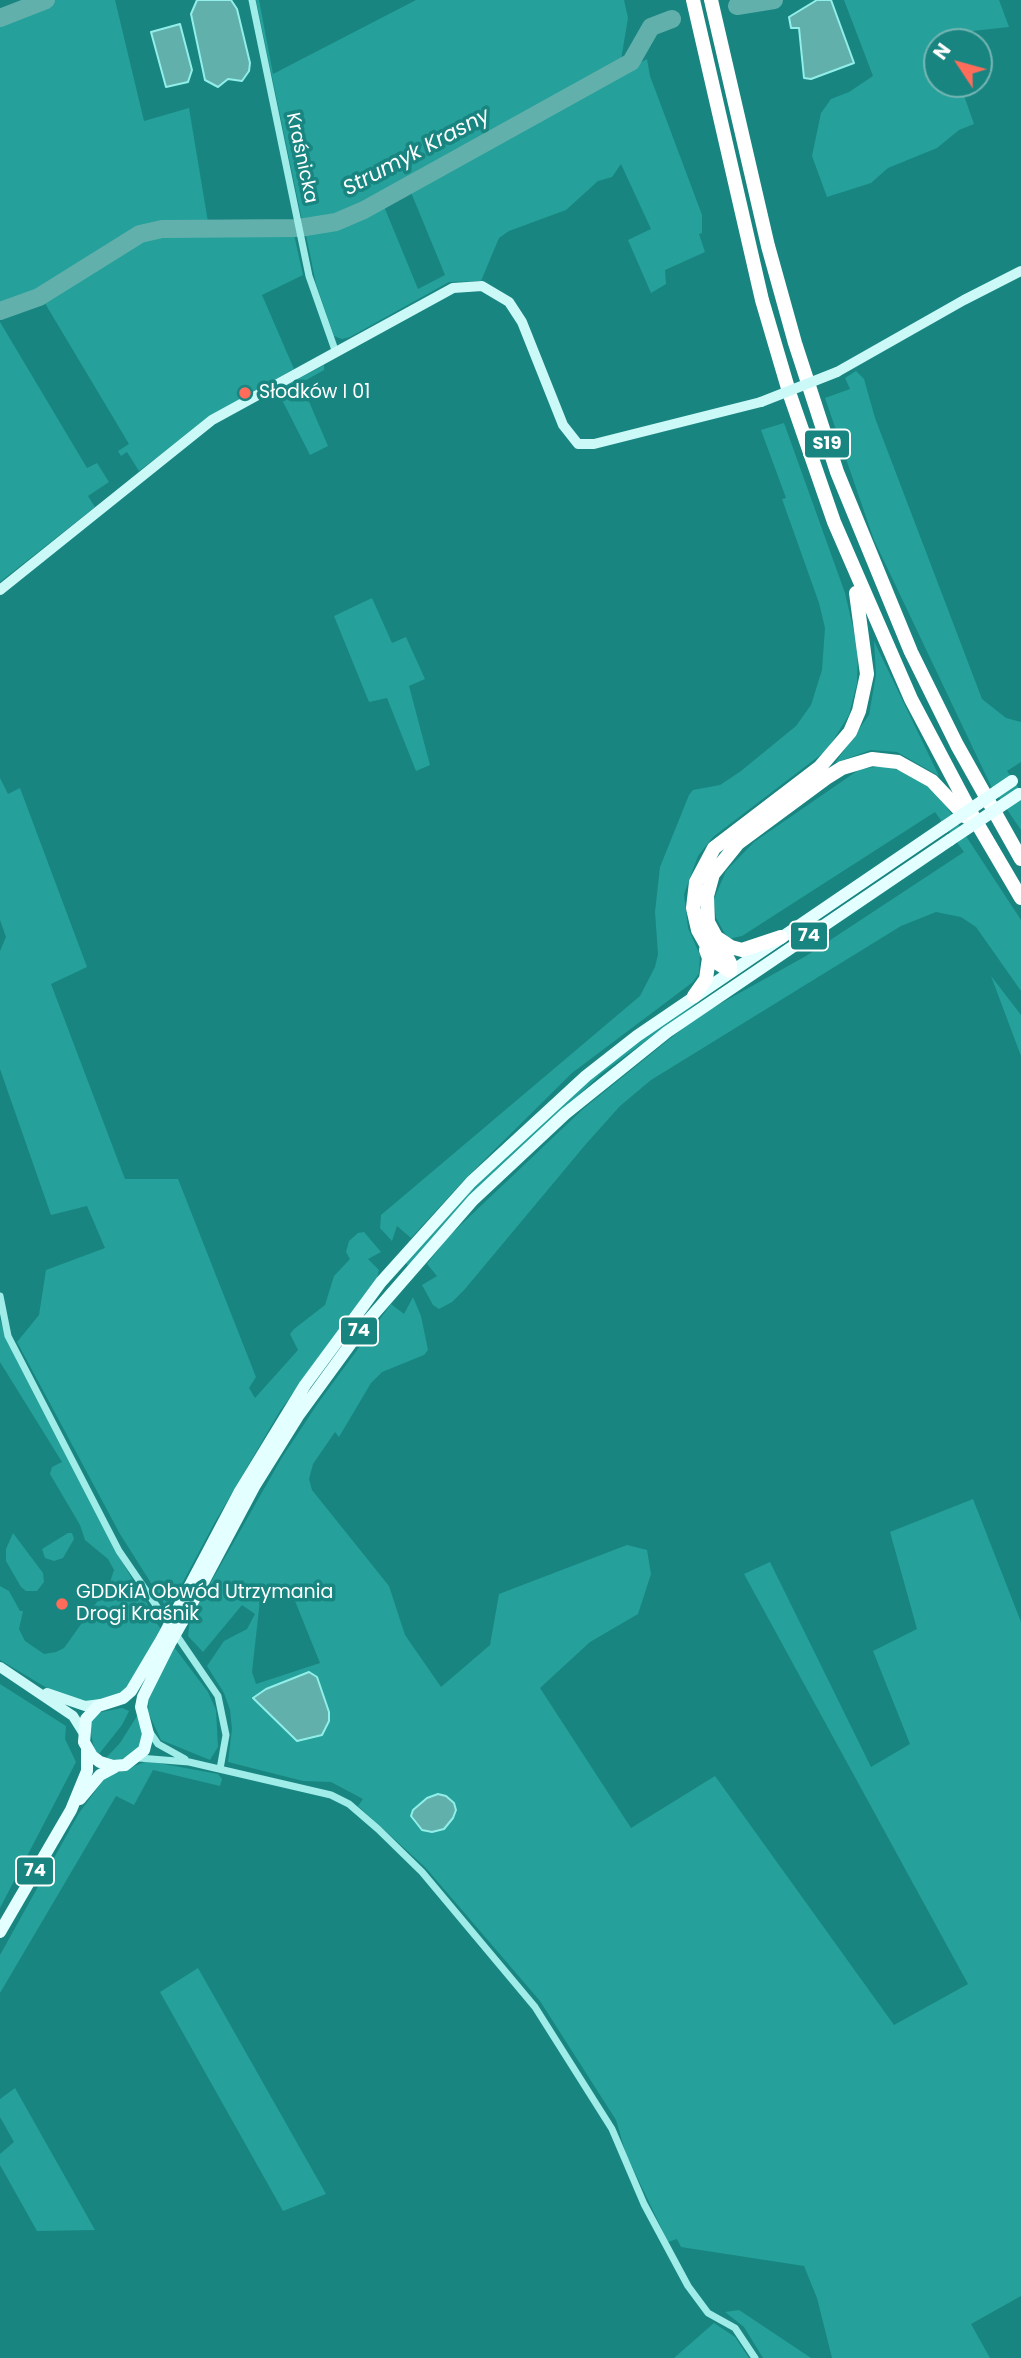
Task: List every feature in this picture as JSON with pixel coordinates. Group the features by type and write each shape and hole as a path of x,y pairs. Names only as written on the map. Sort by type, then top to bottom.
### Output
{"highway":[{"name":"S19","path":"693,0 762,300 802,429 851,565 911,699 1021,898"},
{"name":"S19","path":"711,0 762,224 819,421 852,513 900,628 995,816 1021,859"},
{"path":"734,978 730,963 708,938 693,908 696,882 708,856 730,833 820,767 842,743 859,711 866,686 866,655 851,565"},
{"path":"694,996 701,987 708,968 707,895 719,863 761,825 826,778 858,762 872,759 898,762 922,775 951,799 992,849"},
{"path":"995,816 1021,842"},
{"path":"708,938 742,950 781,937"}],"main road":[{"name":"74","path":"178,1618 298,1416 365,1324 473,1200 565,1114 781,937 1017,778"},
{"name":"74","path":"71,1810 100,1775 135,1760 146,1746 143,1697 166,1641 263,1450 305,1385 387,1275 471,1182 528,1127 618,1050 694,996 734,978 1020,793"},
{"name":"74","path":"0,1932 71,1810 87,1771 87,1749 83,1732 89,1716 108,1703 127,1695 166,1641"},
{"path":"108,1703 130,1704 146,1724"},
{"path":"87,1749 100,1762 117,1766"}],"street":[{"name":"Kraśnicka","path":"252,0 309,276 334,350"},
{"path":"0,590 212,420 334,350 453,288 475,285 499,294 516,310 563,425 578,443 594,444 761,402 837,372 1021,271"},
{"path":"0,1296 8,1336 119,1550 157,1611 218,1696 226,1735 220,1769"},
{"path":"0,1667 76,1719 83,1732"},
{"path":"32,1687 85,1706 108,1703"},
{"path":"146,1724 158,1744 189,1762"},
{"path":"135,1760 148,1756 189,1762 322,1792 343,1800 378,1829 422,1872 536,2007 612,2129 644,2204 688,2286 708,2313 735,2328 755,2358"}],"green space":[{"path":"52,0 115,0 144,121 189,108 208,222 144,227 40,292 0,306 0,20"},
{"path":"256,0 259,0 273,74 416,0 624,0 628,18 620,66 363,209 335,221 303,225"},
{"path":"844,0 999,0 1009,27 923,28 923,98 965,98 974,124 959,130 937,148 888,168 871,183 827,197 812,156 821,113 831,99 849,92 873,76"},
{"path":"647,59 650,76 702,215 702,233 699,234 705,252 665,270 666,284 651,293 628,240 651,229 621,164 612,177 598,181 566,210 509,231 499,238 481,281 449,282 350,337 342,339 334,336 316,284 305,230 336,225 383,204 418,289 445,275 410,190"},
{"path":"210,230 293,230 303,275 262,295 294,369 214,414 139,471 127,452 121,456 118,451 129,444 43,300 142,237 163,233 210,234"},
{"path":"0,322 87,468 97,463 109,482 88,496 95,507 0,582"},
{"path":"324,365 324,370 301,383 328,446 310,455 277,390"},
{"path":"856,371 864,379 875,418 982,699 1006,718 1021,722 1021,762 1007,771 1021,791 1021,830 991,786 874,540 825,398 850,389 845,378"},
{"path":"784,423 845,593 858,649 857,683 849,715 827,750 713,837 698,856 684,894 688,928 700,955 699,973 693,982 572,1073 465,1179 411,1238 397,1226 392,1241 380,1228 381,1215 640,996 655,967 658,954 655,912 660,867 689,795 693,790 720,785 741,771 796,726 811,705 822,670 825,628 819,603 782,499 786,498 761,430"},
{"path":"372,598 392,643 406,637 425,679 409,686 430,765 416,771 387,698 369,702 334,616"},
{"path":"874,641 939,776 897,752 871,750 835,763 869,715 876,675"},
{"path":"883,766 912,774 939,795 1021,920 1021,991 976,927 961,917 936,912 901,926 651,1080 620,1106 586,1144 465,1289 452,1302 439,1309 433,1305 422,1285 437,1276 427,1264 447,1238 583,1109 698,1016 806,956 964,852 935,812 742,936 728,939 716,918 714,899 726,871 754,842 860,769"},
{"path":"0,778 8,794 20,788 87,967 51,984 125,1179 178,1179 256,1377 249,1388 255,1398 298,1350 290,1334 325,1305 334,1276 350,1259 346,1252 349,1241 358,1233 364,1232 381,1252 368,1259 379,1270 377,1278 280,1411 215,1522 168,1610 120,1534 17,1342 39,1315 46,1270 105,1248 87,1206 51,1215 0,1069 0,951 6,937 0,920"},
{"path":"991,976 1021,1015 1021,1056"},
{"path":"722,985 602,1073 476,1192 408,1266 405,1261 483,1177 564,1101 663,1022"},
{"path":"413,1297 421,1316 428,1350 424,1355 382,1372 371,1383 339,1437 335,1432 313,1464 309,1479 312,1490 389,1586 405,1635 441,1687 490,1645 499,1594 627,1545 647,1550 651,1574 638,1614 590,1642 540,1688 631,1828 715,1776 894,2025 968,1984 744,1574 770,1562 871,1767 910,1744 873,1651 917,1629 890,1532 973,1499 1021,1622 1021,2296 971,2324 990,2358 832,2358 817,2298 804,2266 681,2247 677,2239 668,2242 626,2154 616,2120 540,2001 425,1867 358,1806 363,1799 331,1782 303,1781 228,1762 232,1729 230,1710 224,1693 207,1666 224,1641 247,1629 255,1614 242,1605 203,1652 188,1636 190,1619 281,1459 318,1403 391,1304 404,1314","holes":["291,1591 320,1663 256,1684 252,1672 260,1600"]},
{"path":"0,1319 8,1343 121,1560 153,1614 151,1616 161,1629 143,1666 122,1693 94,1702 84,1702 52,1691 0,1660 0,1586 9,1591 20,1611 23,1611 19,1629 25,1641 44,1654 64,1648 109,1585 114,1570 108,1559 85,1540 80,1525 50,1474 52,1467 62,1462 0,1362"},
{"path":"13,1533 43,1573 44,1582 37,1591 26,1591 21,1587 6,1561 6,1549"},
{"path":"72,1533 74,1539 63,1558 54,1561 45,1558 42,1549"},
{"path":"174,1647 208,1692 216,1710 218,1747 210,1760 161,1740 148,1712 149,1696"},
{"path":"0,1684 66,1726 65,1739 76,1762 0,1908"},
{"path":"122,1708 129,1711 122,1725 99,1754 95,1752 89,1725 97,1713"},
{"path":"137,1716 143,1736 138,1750 119,1761 106,1758 120,1743"},
{"path":"147,1761 218,1774 222,1779 220,1786 153,1770 134,1805 116,1796 0,1993 0,1955 79,1813 105,1778"},
{"path":"198,1968 326,2194 283,2211 160,1992"},
{"path":"15,2088 95,2230 37,2231 0,2165 0,2154 14,2142 0,2117 0,2099"},
{"path":"739,2310 811,2358 763,2358 744,2327 725,2312"},
{"path":"714,2323 735,2337 749,2358 674,2358"}],"water":[{"path":"197,0 231,0 237,9 250,63 249,71 242,81 228,79 218,87 205,80 191,14"},
{"path":"817,0 831,0 854,63 811,79 804,78 799,28 791,28 789,17"},
{"path":"180,24 192,70 188,82 166,87 151,32"},
{"path":"309,1672 317,1677 329,1712 329,1721 322,1735 297,1741 253,1698 266,1689"},
{"path":"438,1794 446,1796 454,1803 456,1810 453,1818 444,1829 432,1832 422,1830 411,1816 413,1810 427,1798"}],"waterway":[{"path":"0,18 46,0"},
{"name":"Strumyk Krasny","path":"737,6 774,0"},
{"name":"Strumyk Krasny","path":"0,311 39,297 140,234 162,229 299,228 336,222 364,210 631,62 651,27 672,19"}],"place":[{"name":"Słodków I 01","path":"245,393"},
{"name":"GDDKiA Obwód Utrzymania Drogi Kraśnik","path":"62,1604"}]}
